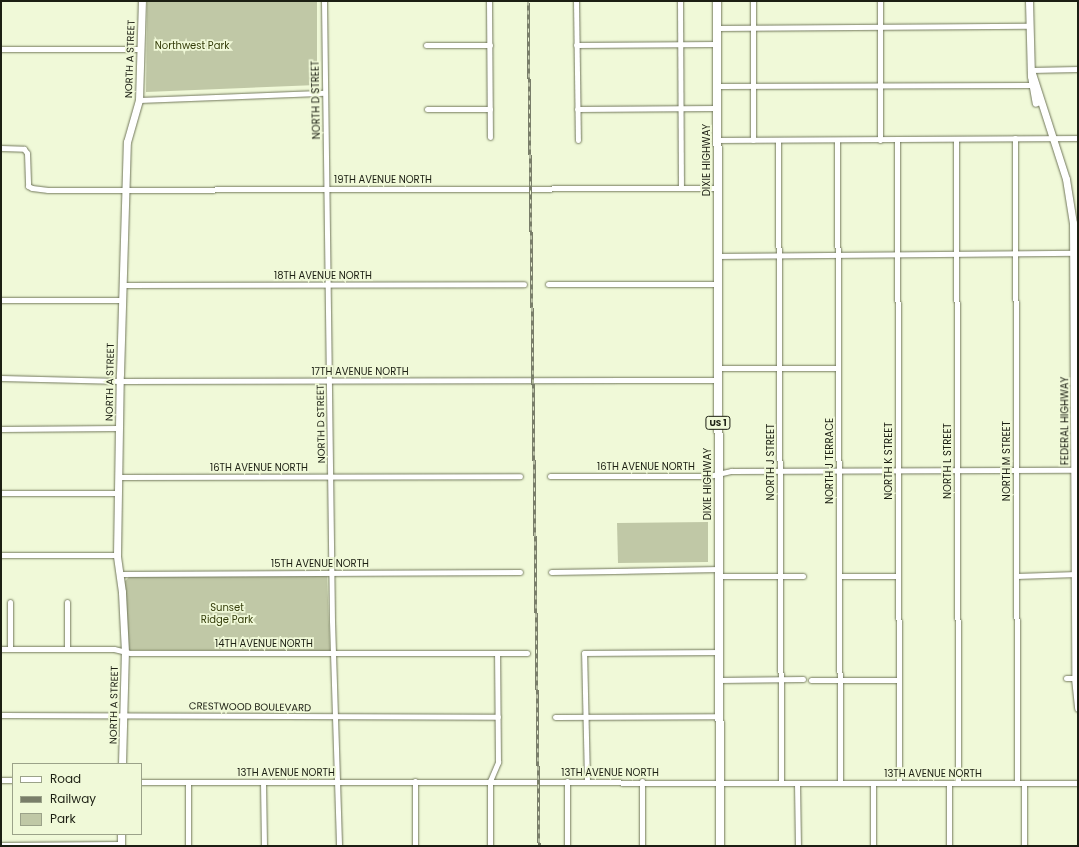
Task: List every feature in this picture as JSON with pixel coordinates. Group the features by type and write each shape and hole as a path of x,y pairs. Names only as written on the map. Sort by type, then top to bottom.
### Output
{"main road":[{"name":"NORTH A STREET","path":"122,763 125,652 120,574 117,555 122,300 127,142 139,100 142,1"},
{"name":"DIXIE HIGHWAY","path":"717,1 720,846"},
{"name":"FEDERAL HIGHWAY","path":"1029,1 1028,26 1031,85 1041,119 1051,138"},
{"name":"FEDERAL HIGHWAY","path":"1031,70 1069,194 1076,253 1077,574 1075,678 1078,708"}],"street":[{"name":"NORTH D STREET","path":"324,1 333,653 339,782 339,846"},
{"path":"489,1 490,137"},
{"path":"576,1 578,140"},
{"path":"680,1 681,188"},
{"path":"752,1 753,140"},
{"path":"880,1 880,140"},
{"path":"717,28 1028,26"},
{"path":"576,45 717,44"},
{"path":"426,45 490,45"},
{"path":"1,50 141,49"},
{"path":"1031,70 1078,69"},
{"path":"717,86 1031,85"},
{"path":"139,100 325,93"},
{"path":"577,109 717,108"},
{"path":"427,109 490,109"},
{"name":"NORTH L STREET","path":"956,138 958,783"},
{"name":"NORTH M STREET","path":"1015,138 1017,783"},
{"path":"717,140 1078,138"},
{"name":"NORTH K STREET","path":"897,139 899,783"},
{"name":"NORTH J STREET","path":"778,140 781,783"},
{"name":"NORTH J TERRACE","path":"838,140 840,783"},
{"name":"19TH AVENUE NORTH","path":"1,148 24,149 28,153 28,186 48,190 718,188"},
{"path":"718,256 838,253 1076,253"},
{"name":"18TH AVENUE NORTH","path":"123,285 524,284"},
{"path":"548,284 718,284"},
{"path":"1,300 122,300"},
{"path":"718,368 838,368"},
{"name":"17TH AVENUE NORTH","path":"1,378 120,381 718,380"},
{"path":"1,429 119,428"},
{"name":"16TH AVENUE NORTH","path":"550,476 709,476 719,473 780,471 1076,470"},
{"name":"16TH AVENUE NORTH","path":"118,477 520,476"},
{"path":"1,493 118,493"},
{"path":"1,555 117,555"},
{"name":"15TH AVENUE NORTH","path":"120,574 520,572"},
{"path":"551,572 719,573 803,576"},
{"path":"1016,576 1077,574"},
{"path":"839,576 898,576"},
{"path":"10,602 10,649"},
{"path":"67,602 67,649"},
{"name":"14TH AVENUE NORTH","path":"1,649 114,649 125,652 527,653"},
{"path":"587,781 584,653 719,652"},
{"path":"490,846 490,781 498,762 497,653"},
{"path":"1066,678 1075,678"},
{"path":"719,680 803,679"},
{"path":"811,680 899,680"},
{"name":"CRESTWOOD BOULEVARD","path":"1,715 498,717"},
{"path":"555,717 719,716"},
{"path":"1,780 12,780"},
{"path":"415,781 415,846"},
{"path":"566,846 567,781"},
{"path":"642,781 642,846"},
{"name":"13TH AVENUE NORTH","path":"142,782 642,781 719,784 1078,783"},
{"path":"188,782 188,846"},
{"path":"263,782 264,846"},
{"path":"797,783 798,846"},
{"path":"873,783 873,846"},
{"path":"949,783 949,846"},
{"path":"1024,783 1024,846"},
{"path":"1,845 121,845"}],"green space":[{"name":"Northwest Park","path":"147,1 317,1 317,85 146,92"},
{"path":"708,522 708,562 618,563 617,523"},
{"name":"Sunset Ridge Park","path":"327,575 330,651 127,650 125,581 129,577"}],"railway":[{"path":"528,1 539,846"}]}
